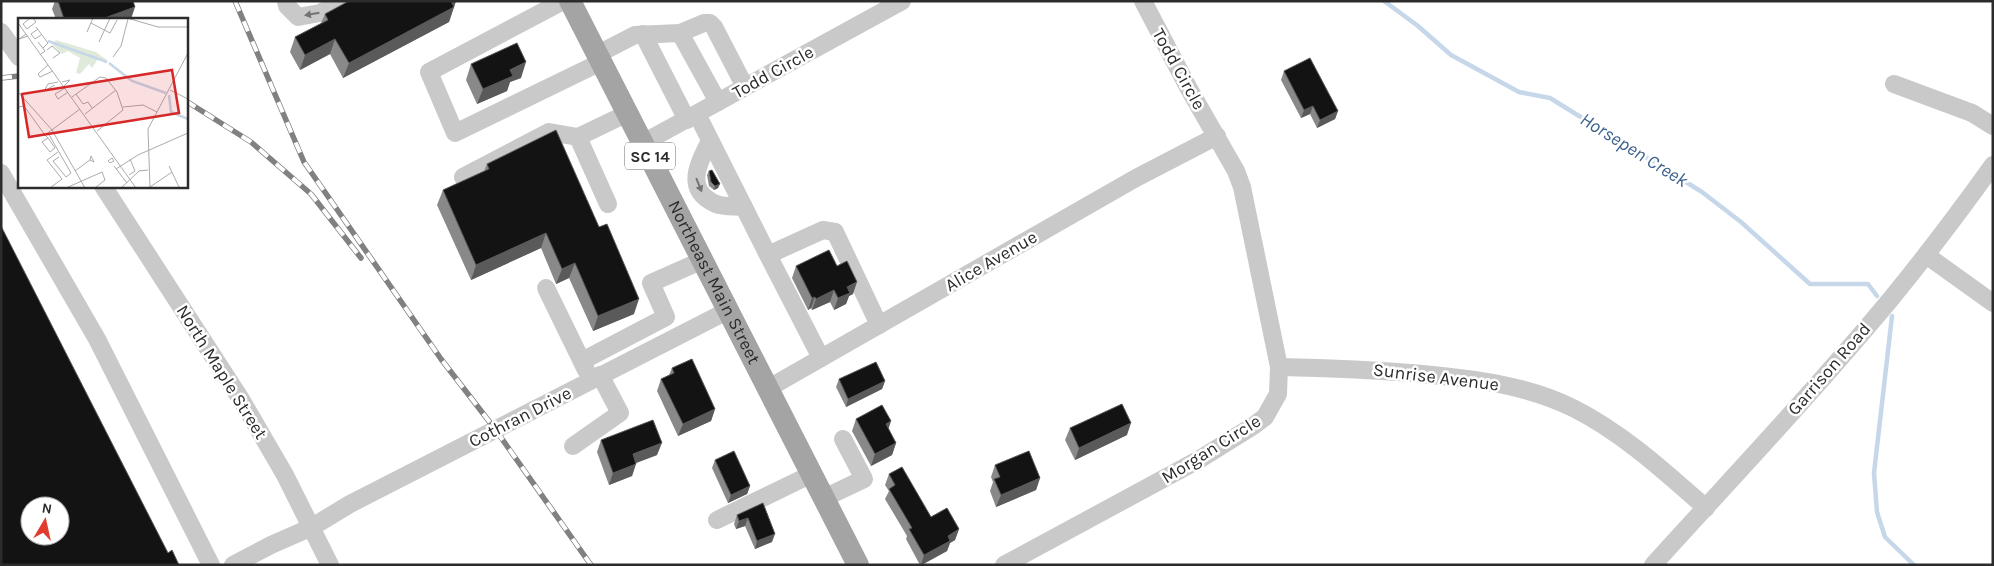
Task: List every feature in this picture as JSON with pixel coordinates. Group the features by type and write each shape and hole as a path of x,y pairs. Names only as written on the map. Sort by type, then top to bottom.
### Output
{"main road":[{"name":"Northeast Main Street","path":"570,1 730,310 767,389 858,565"}],"street":[{"path":"286,1 287,6 298,16 320,13 343,1"},
{"path":"563,1 429,72 455,134 600,58 635,35 680,33 704,22 710,23 714,27 745,87"},
{"name":"Todd Circle","path":"643,143 902,1"},
{"name":"Todd Circle","path":"1143,1 1189,89 1217,136"},
{"path":"1,32 18,55"},
{"path":"680,33 718,102"},
{"path":"643,34 692,117 710,141 821,358"},
{"path":"1894,84 1972,113 1993,126"},
{"path":"463,176 549,132 578,137 628,113"},
{"name":"Alice Avenue","path":"767,389 1136,178 1217,136"},
{"name":"Morgan Circle","path":"1004,565 1200,458 1254,426 1265,417 1278,394 1279,367 1242,187 1236,171 1217,136"},
{"path":"578,137 608,204"},
{"path":"710,141 698,162 695,179 702,193 716,204 744,208"},
{"name":"Garrison Road","path":"1654,565 1840,357 1926,254 1993,165"},
{"path":"1,173 97,339 211,565"},
{"name":"North Maple Street","path":"104,188 242,402 285,475 330,565"},
{"path":"768,255 823,230 835,232 880,325"},
{"path":"1926,254 1993,303"},
{"path":"675,337 651,283 703,260"},
{"path":"546,288 582,361 620,413 573,446"},
{"name":"Cothran Drive","path":"233,565 256,560 358,500 730,310"},
{"path":"582,361 666,317"},
{"name":"Sunrise Avenue","path":"1279,367 1368,369 1475,379 1534,392 1575,409 1612,431 1649,459 1706,508"},
{"path":"824,498 864,479 844,439"},
{"path":"716,520 812,474"}],"building":[{"path":"58,1 133,1 135,7 105,18 64,18"},
{"path":"349,1 451,1 454,7 349,63 335,39 305,55 295,37 328,20 325,14"},
{"path":"517,43 526,62 510,70 513,76 483,89 471,64"},
{"path":"1310,58 1338,111 1320,120 1313,106 1304,110 1284,71"},
{"path":"556,130 599,227 607,224 639,299 598,316 575,263 562,269 546,233 476,265 443,190 489,169 487,164"},
{"path":"712,170 720,184 715,186 711,182 709,171"},
{"path":"1,226 168,553 172,550 179,565 1,565"},
{"path":"829,250 837,266 847,261 857,282 847,287 850,293 838,298 834,290 816,299 815,297 812,298 796,266"},
{"path":"692,359 715,409 683,424 661,379 674,373 672,368"},
{"path":"876,362 885,381 848,399 839,379"},
{"path":"1122,404 1131,423 1079,448 1070,428"},
{"path":"882,405 891,421 886,424 896,443 875,454 856,419"},
{"path":"653,420 662,443 633,454 636,464 613,473 601,440"},
{"path":"734,451 750,486 731,495 715,460"},
{"path":"1029,451 1040,478 1001,495 994,479 1000,477 995,465"},
{"path":"902,467 931,517 947,508 959,529 948,536 950,541 924,555 909,529 912,528 889,489 895,485 889,474"},
{"path":"763,503 775,534 757,541 748,518 739,521 737,515"}],"waterway":[{"name":"Horsepen Creek","path":"1384,1 1418,26 1451,55 1519,92 1550,98 1702,192 1741,222 1810,284 1868,284 1877,296"},
{"name":"Horsepen Creek","path":"1892,316 1874,473 1877,512 1885,537 1914,565"}],"railway":[{"path":"235,1 304,162 441,359 495,429 591,565"},
{"path":"1,78 18,76"},
{"path":"188,102 251,142 311,194 361,258"}]}
